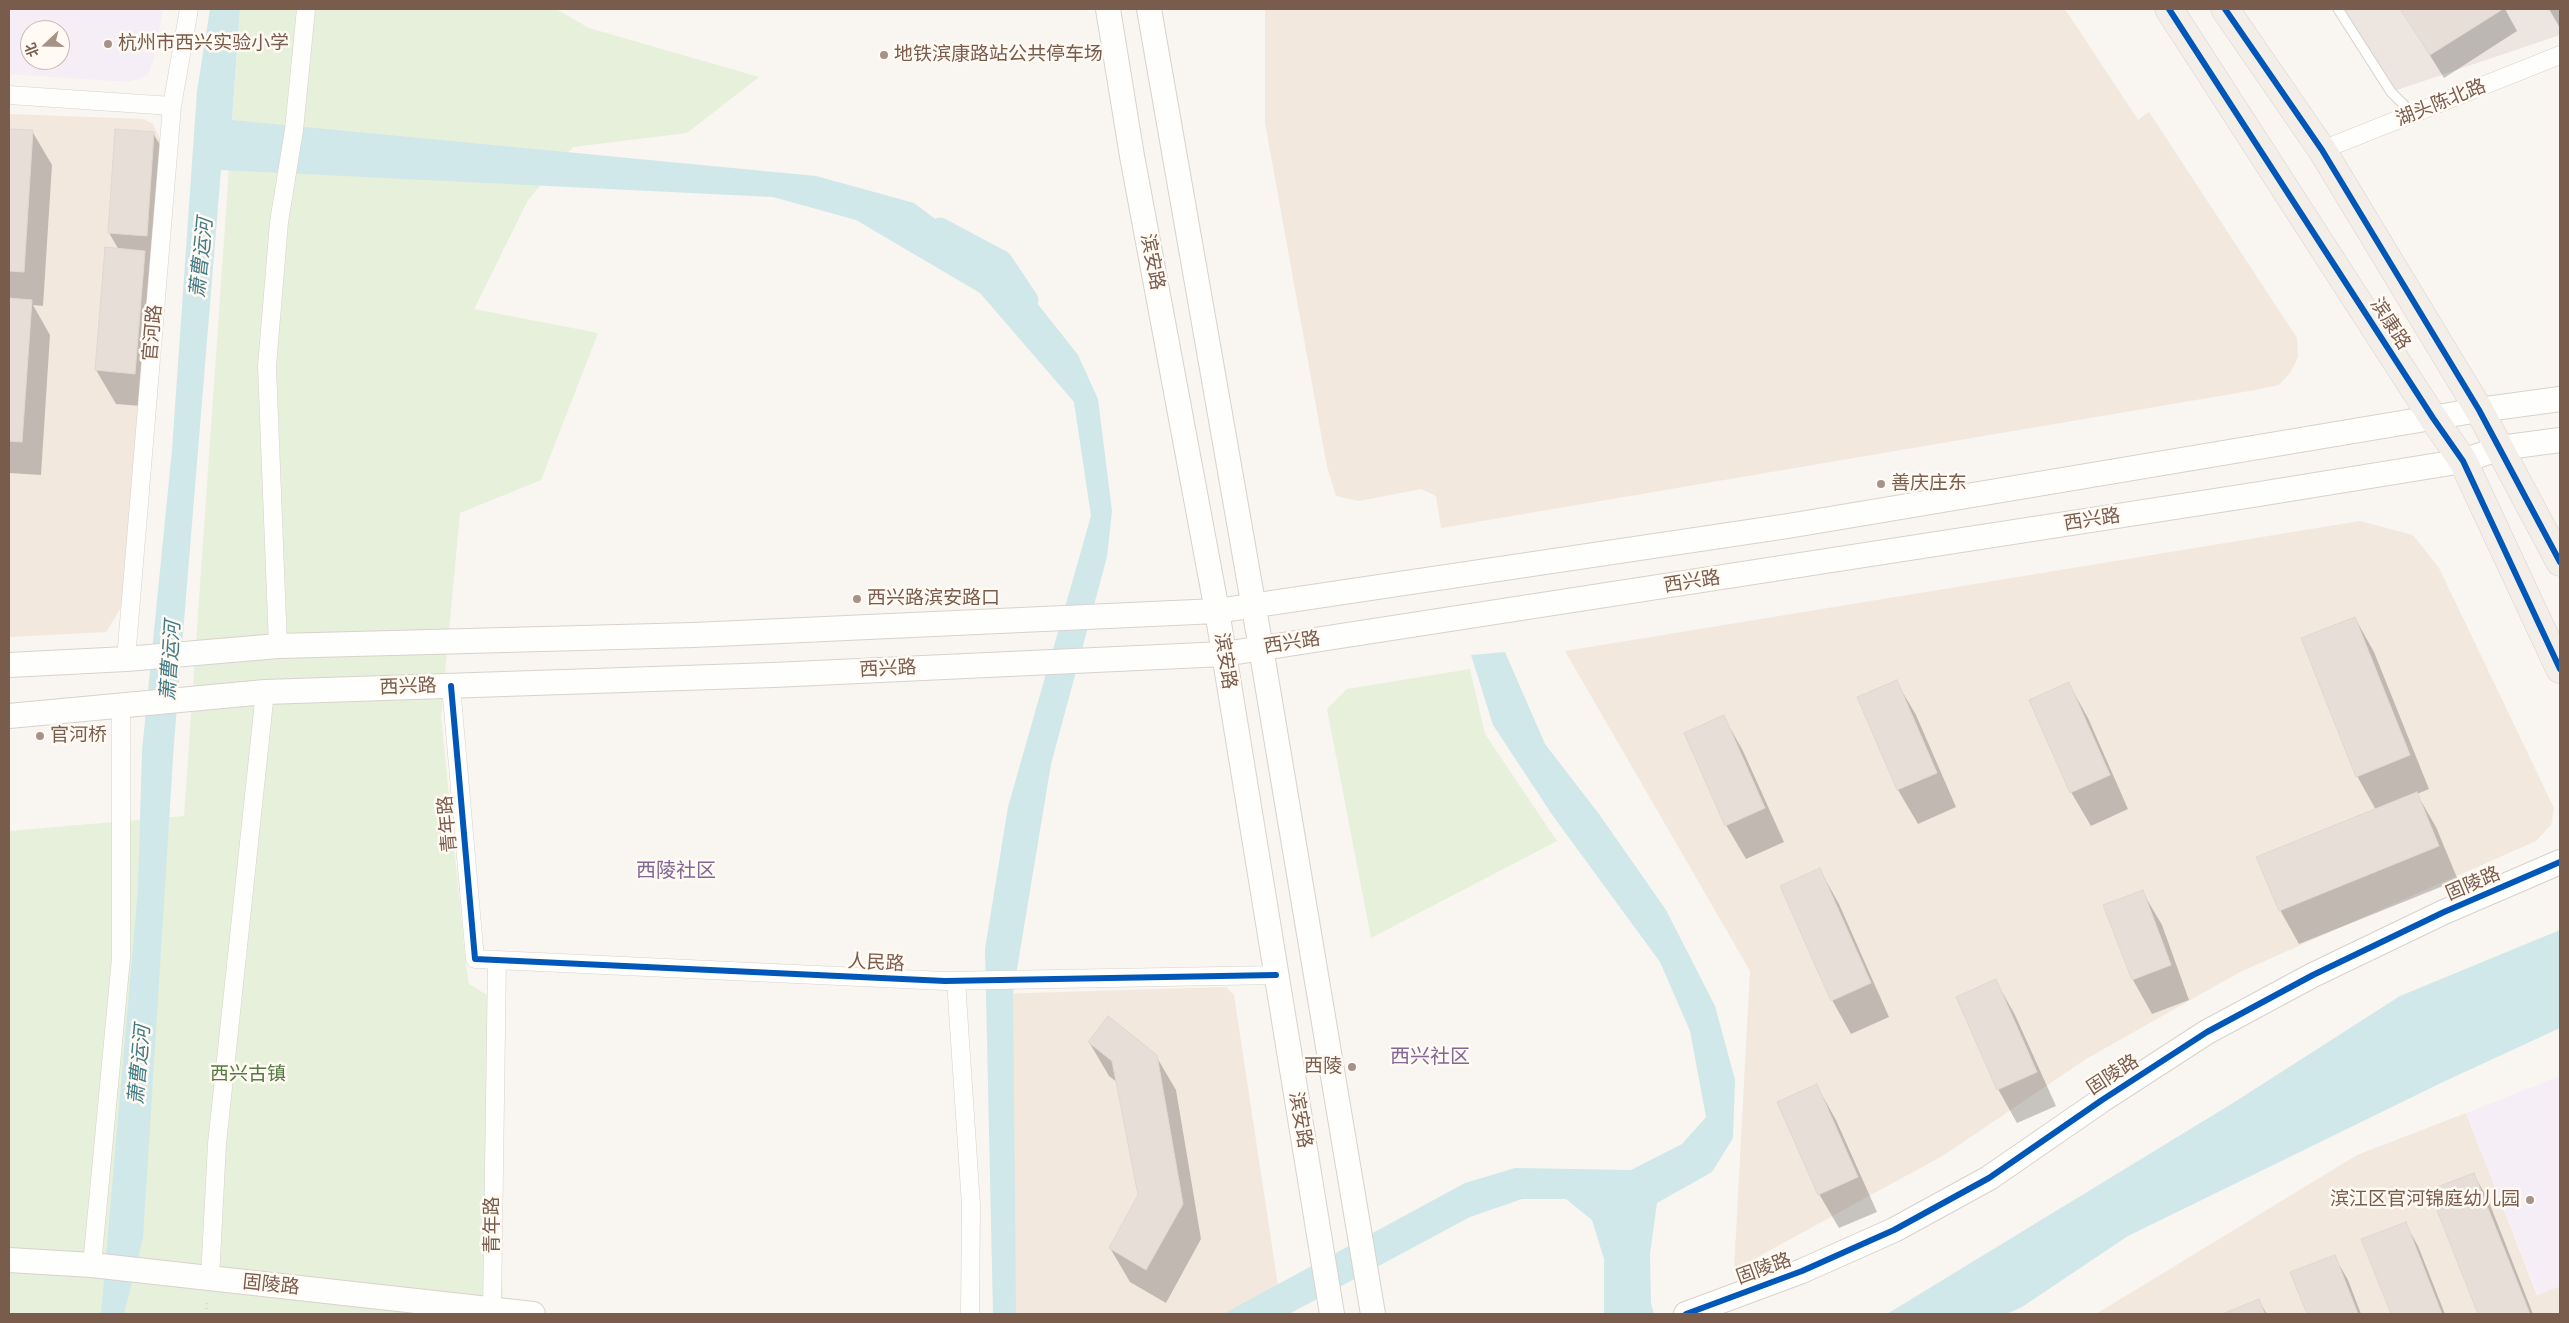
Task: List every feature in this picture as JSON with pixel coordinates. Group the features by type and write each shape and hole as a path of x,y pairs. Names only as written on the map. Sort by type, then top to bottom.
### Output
{"main road":[{"name":"滨安路","path":"1108,9 1134,166 1217,610 1332,1314"},
{"name":"滨安路","path":"1149,9 1262,648 1374,1314"},
{"name":"滨康路","path":"2169,9 2433,418 2464,461 2560,669"},
{"name":"滨康路","path":"2225,9 2322,150 2479,410 2560,562"},
{"path":"9,665 131,658 278,646 694,635 1217,610 1788,526 2479,410 2560,399"},
{"name":"西兴路","path":"9,716 265,692 773,674 1224,654 2464,461 2500,448 2560,440"},
{"name":"固陵路","path":"1686,1314 1802,1271 1894,1230 1989,1178 2102,1100 2207,1032 2313,975 2418,925 2560,862"},
{"name":"固陵路","path":"9,1260 158,1272 535,1314"}],"street":[{"name":"官河路","path":"131,658 172,106 189,9"},
{"path":"278,646 267,366 279,222 294,130 306,9"},
{"name":"湖头陈北路","path":"2322,150 2560,55"},
{"path":"9,95 172,106"},
{"name":"青年路","path":"451,686 475,959"},
{"path":"210,1278 217,1144 265,692"},
{"path":"97,1266 121,958 127,704"},
{"name":"人民路","path":"475,959 956,981 1276,975"},
{"name":"青年路","path":"492,1310 497,960"},
{"path":"956,981 971,1205 970,1314"}],"lane":[{"path":"2338,9 2392,92 2413,114"}],"shaded area":[{"name":"杭州市西兴实验小学","path":"9,9 163,9 154,58 148,75 129,82 9,74"},
{"path":"1265,9 2065,9 2138,120 2149,112 2297,338 2298,357 2290,373 2279,385 2255,390 1441,528 1436,496 1421,489 1359,501 1336,496 1327,467 1265,123"},
{"path":"2332,9 2560,9 2560,35 2391,92"},
{"path":"9,114 143,119 153,124 160,139 128,585 120,609 106,632 9,637"},
{"path":"2360,521 2413,535 2439,568 2554,808 2551,825 2536,841 2240,972 2086,1059 1944,1155 1734,1270 1750,971 1565,651"},
{"path":"1226,987 1234,995 1280,1299 1250,1314 1006,1314 998,994"},
{"name":"滨江区官河锦庭幼儿园","path":"2560,1076 2560,1286 2538,1295 2466,1113"},
{"path":"2466,1113 2537,1295 2560,1286 2560,1314 2096,1314 2357,1155"}],"green space":[{"name":"西兴古镇","path":"240,9 556,9 589,28 759,77 687,133 573,147 528,200 474,309 598,333 541,480 460,513 441,716 466,966 469,984 487,995 491,1110 504,1314 9,1314 9,831 184,816"},
{"path":"1470,669 1485,734 1557,841 1371,938 1327,709 1347,689"}],"water":[{"name":"萧曹运河","path":"210,9 240,9 232,120 816,176 914,203 1022,284 1078,355 1098,399 1112,511 1107,557 1051,764 1013,993 1016,1314 993,1314 985,949 1008,807 1091,516 1074,402 980,293 856,220 773,197 221,170 174,743 143,1238 124,1314 101,1314 138,889 142,751 172,450 197,91"},
{"path":"1505,652 1545,744 1599,814 1666,910 1715,1006 1735,1080 1733,1138 1712,1172 1657,1203 1650,1254 1651,1303 1654,1314 1604,1314 1604,1259 1592,1220 1566,1199 1522,1199 1470,1217 1289,1314 1223,1314 1465,1183 1515,1168 1631,1170 1682,1144 1706,1117 1690,1031 1660,962 1553,816 1493,725 1471,655"},
{"path":"2560,930 2560,1028 2443,1082 2128,1236 2022,1307 2006,1314 1887,1314 2233,1103 2400,996"}],"building":[{"path":"2400,9 2503,9 2430,55"},
{"path":"9,129 33,130 24,272 9,271"},
{"path":"115,129 154,132 147,236 108,233"},
{"path":"105,247 145,251 135,374 95,370"},
{"path":"9,298 32,300 22,442 9,441"},
{"path":"2355,617 2410,755 2356,777 2301,638"},
{"path":"1897,680 1937,773 1897,790 1857,697"},
{"path":"2069,682 2110,775 2070,793 2029,700"},
{"path":"1724,715 1765,808 1725,826 1684,733"},
{"path":"2417,792 2439,846 2279,911 2256,857"},
{"path":"1820,868 1871,983 1831,1001 1780,886"},
{"path":"2143,890 2171,965 2132,980 2103,905"},
{"path":"1996,979 2037,1072 1997,1090 1956,997"},
{"path":"1108,1016 1157,1055 1183,1204 1146,1270 1109,1248 1138,1195 1112,1061 1088,1042"},
{"path":"1817,1084 1858,1177 1818,1195 1777,1102"},
{"path":"2474,1173 2530,1314 2478,1314 2429,1190"},
{"path":"2406,1222 2442,1314 2391,1314 2361,1239"},
{"path":"2335,1255 2358,1314 2307,1314 2290,1272"},
{"path":"2259,1299 2265,1314 2222,1314"}],"waterway":[{"path":"940,228 1002,261 1028,300"}],"cycle path":[{"path":"2169,9 2433,418 2463,461 2560,669"},
{"path":"2225,9 2322,150 2479,410 2560,562"},
{"path":"451,686 475,959 945,981 1276,975"},
{"path":"1686,1314 1802,1271 1894,1230 1989,1178 2102,1100 2207,1032 2313,975 2444,912 2560,862"}],"place":[{"name":"杭州市西兴实验小学","path":"108,44"},
{"name":"地铁滨康路站公共停车场","path":"884,55"},
{"name":"善庆庄东","path":"1881,484"},
{"name":"西兴路滨安路口","path":"857,599"},
{"name":"官河桥","path":"40,736"},
{"name":"西陵","path":"1352,1067"},
{"name":"滨江区官河锦庭幼儿园","path":"2530,1200"}],"district":[{"name":"西陵社区","path":"676,871"},
{"name":"西兴社区","path":"1430,1057"}]}
